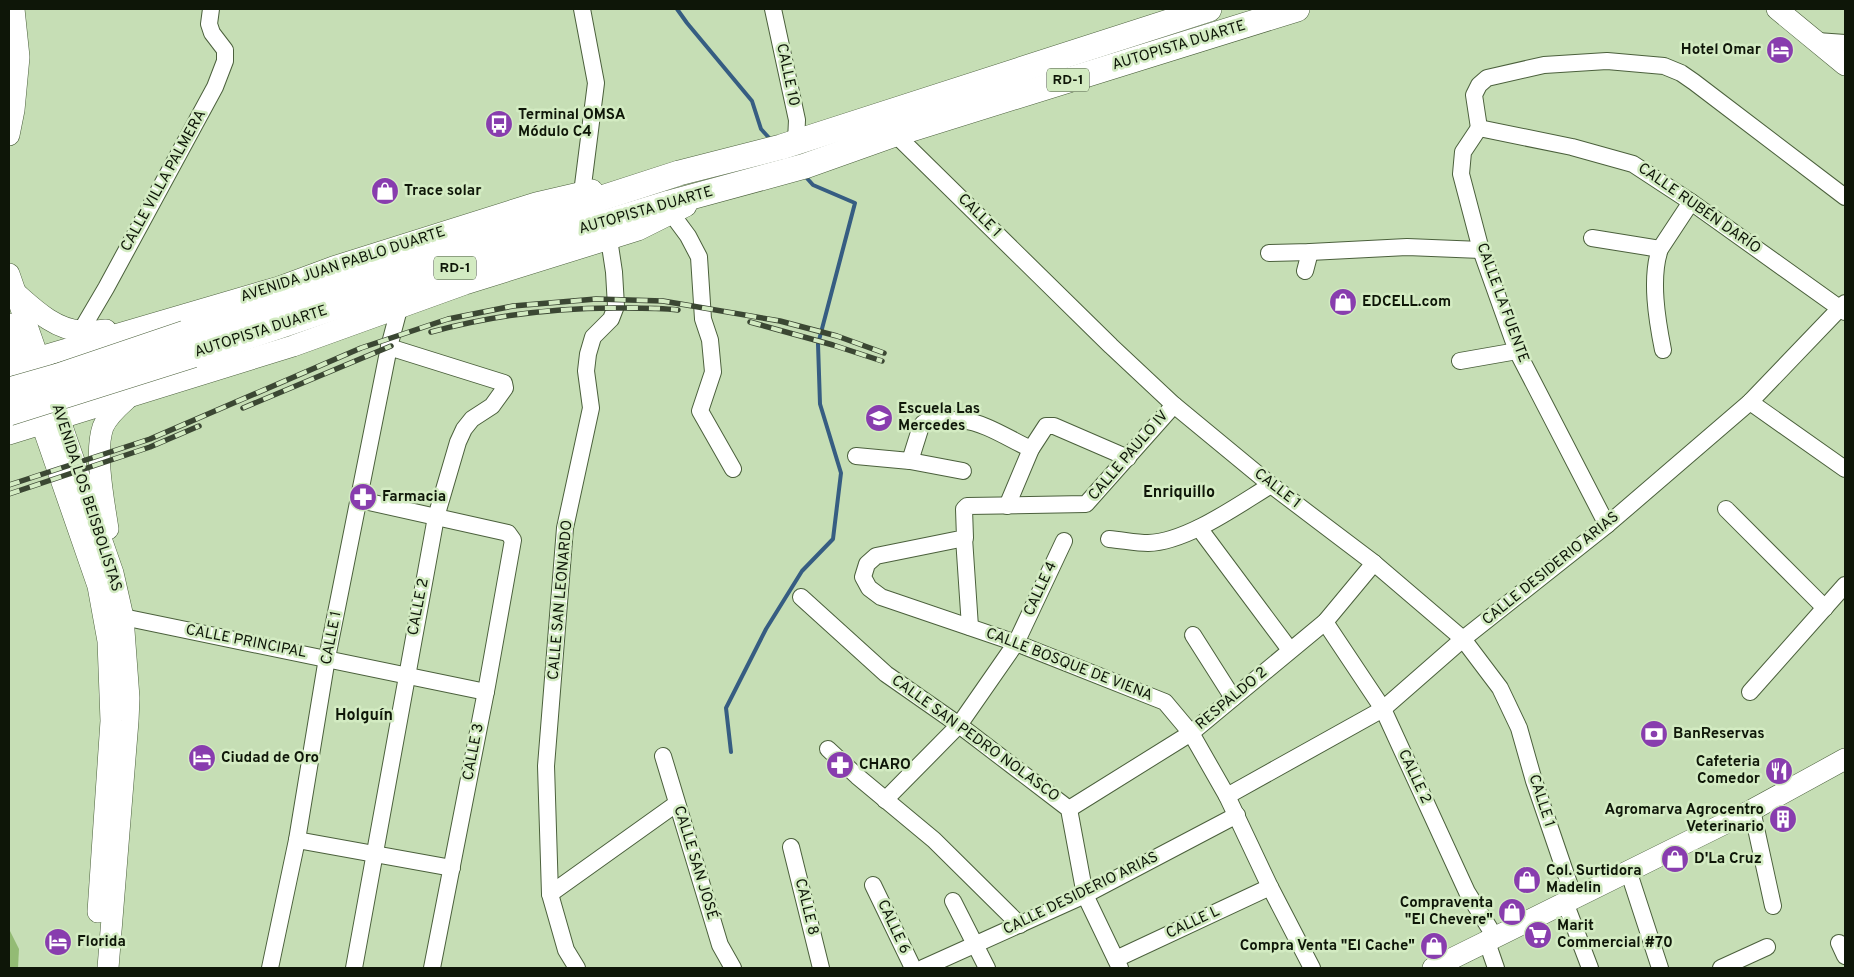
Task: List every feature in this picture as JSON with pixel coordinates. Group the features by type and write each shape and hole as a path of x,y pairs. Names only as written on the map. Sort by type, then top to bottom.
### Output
{"highway":[{"name":"AUTOPISTA DUARTE","path":"789,144 1209,9"},
{"name":"AUTOPISTA DUARTE","path":"751,168 805,166 895,134 1297,9"},
{"name":"RD-1","path":"720,190 789,144"},
{"name":"RD-1","path":"679,173 751,168"},
{"name":"AUTOPISTA DUARTE","path":"12,426 189,344 679,173"},
{"name":"AUTOPISTA DUARTE","path":"9,390 189,344 411,282 669,202 720,190"}],"main road":[{"path":"9,136 14,110 18,57 14,9"},
{"path":"1777,9 1845,65"},
{"name":"AVENIDA JUAN PABLO DUARTE","path":"75,340 141,328 279,286 536,203 679,173"},
{"name":"AUTOPISTA DUARTE","path":"131,396 293,346 465,284 638,230 720,190"},
{"path":"13,283 38,312 62,326 75,340 23,362"},
{"name":"AVENIDA LOS BEISBOLISTAS","path":"13,283 23,362"},
{"name":"AVENIDA LOS BEISBOLISTAS","path":"9,324 23,362 51,421 113,573 114,617 129,698 108,968"},
{"path":"12,426 51,421 131,396"},
{"path":"113,573 100,471 100,444 103,428 109,417 117,407 131,396"},
{"name":"AVENIDA LOS BEISBOLISTAS","path":"51,421 98,586 114,617 108,641 111,721 95,968"},
{"path":"1433,968 1752,810 1845,758"}],"street":[{"name":"CALLE VILLA PALMERA","path":"75,340 106,288 215,87 225,61 225,50 212,33 209,24 211,9"},
{"path":"582,9 596,83 582,193"},
{"name":"CALLE 10","path":"773,9 797,120 789,144"},
{"path":"1817,41 1845,42"},
{"path":"1479,128 1474,95 1479,85 1487,78 1544,65 1607,61 1664,66 1681,73 1694,82 1845,197"},
{"name":"CALLE RUBÉN DARÍO","path":"1479,128 1572,147 1633,164 1844,308"},
{"name":"CALLE LA FUENTE","path":"1479,128 1462,152 1461,174 1481,250 1516,351 1607,525"},
{"name":"CALLE 1","path":"895,134 1111,346 1174,405 1271,485 1374,563 1463,639 1500,688 1519,728 1590,968"},
{"path":"1663,350 1657,320 1657,257 1660,248 1691,202"},
{"path":"670,213 688,236 699,257 704,319 710,340 713,372 700,411 733,469"},
{"path":"1592,238 1660,248"},
{"name":"CALLE SAN LEONARDO","path":"577,968 566,950 550,894 546,766 565,528 591,408 586,371 588,354 593,338 611,319 616,306 614,272 609,239"},
{"path":"1269,253 1407,247 1481,250"},
{"path":"1305,271 1310,252"},
{"name":"CALLE DESIDERIO ARIAS","path":"1227,796 1383,709 1463,639 1607,525 1750,402 1844,308"},
{"name":"CALLE 1","path":"270,968 297,840 327,658 398,309"},
{"name":"CALLE 2","path":"354,968 436,517 458,442 464,429 472,420 492,406 505,388 505,385 389,347"},
{"path":"1460,360 1516,351"},
{"path":"1750,402 1845,468"},
{"name":"CALLE PAULO IV","path":"964,538 965,507 1086,504 1174,405"},
{"path":"910,461 921,426 924,421 929,419 961,420 975,423 1031,449"},
{"path":"1007,506 1031,449 1046,426 1054,426 1128,458"},
{"path":"856,456 910,461 963,471"},
{"path":"1109,539 1149,543 1199,528 1271,485"},
{"path":"360,500 436,517"},
{"path":"1726,509 1825,608"},
{"name":"CALLE 3","path":"432,968 486,692 513,540 508,533 436,517"},
{"path":"1199,528 1290,650"},
{"path":"964,538 970,627"},
{"name":"CALLE BOSQUE DE VIENA","path":"964,538 876,556 867,564 863,576 869,588 881,597 1016,643 1165,702 1192,733 1227,796 1270,887 1312,968"},
{"name":"CALLE 4","path":"885,800 959,725 1016,643 1064,541"},
{"name":"RESPALDO 2","path":"1069,809 1192,733 1325,622 1374,563"},
{"path":"1750,692 1845,585"},
{"name":"CALLE SAN PEDRO NOLASCO","path":"801,597 886,674 959,725 1069,809 1085,895 1118,964"},
{"name":"CALLE PRINCIPAL","path":"114,617 327,658 486,692"},
{"name":"CALLE 2","path":"1325,622 1383,709 1467,892 1491,939 1496,968"},
{"path":"1193,635 1233,698"},
{"path":"828,749 885,800 934,840 1020,924"},
{"name":"CALLE SAN JOSÉ","path":"663,756 720,945 733,968"},
{"path":"550,894 676,804"},
{"path":"1752,810 1773,906"},
{"name":"CALLE DESIDERIO ARIAS","path":"923,968 1085,895 1237,815"},
{"path":"297,840 452,868"},
{"name":"CALLE 8","path":"791,847 821,968"},
{"path":"1628,870 1660,968"},
{"name":"CALLE 6","path":"873,885 913,968"},
{"name":"CALLE L","path":"1118,964 1270,887"},
{"path":"953,901 987,968"},
{"path":"1721,968 1767,947"}],"green space":[{"path":"9,929 19,949 18,968 9,968"}],"waterway":[{"path":"677,9 752,101 761,129 771,140"},
{"path":"731,752 726,708 766,629 802,571 833,539 841,473 820,404 818,344 855,203 813,185 805,176"}],"railway":[{"path":"9,485 150,439 361,348 448,319 513,306 596,299 663,301 780,321 837,336 884,353"},
{"path":"431,332 527,313 600,308 678,310"},
{"path":"750,322 882,361"},
{"path":"243,408 391,346"},
{"path":"9,494 150,447 199,426"}],"place":[{"name":"Hotel Omar","path":"1780,50"},
{"name":"Terminal OMSA Módulo C4","path":"499,124"},
{"name":"Trace solar","path":"385,191"},
{"name":"EDCELL.com","path":"1343,302"},
{"name":"Escuela Las Mercedes","path":"879,418"},
{"name":"Farmacia","path":"363,497"},
{"name":"BanReservas","path":"1654,734"},
{"name":"Ciudad de Oro","path":"202,758"},
{"name":"CHARO","path":"840,765"},
{"name":"Cafeteria Comedor","path":"1779,771"},
{"name":"Agromarva Agrocentro Veterinario","path":"1783,819"},
{"name":"D'La Cruz","path":"1675,859"},
{"name":"Col. Surtidora Madelin","path":"1527,880"},
{"name":"Compraventa \"El Chevere\"","path":"1512,912"},
{"name":"Marit Commercial #70","path":"1538,935"},
{"name":"Florida","path":"58,942"},
{"name":"Compra Venta \"El Cache\"","path":"1434,946"}],"district":[{"name":"Enriquillo","path":"1179,493"},
{"name":"Holguín","path":"364,716"}]}
